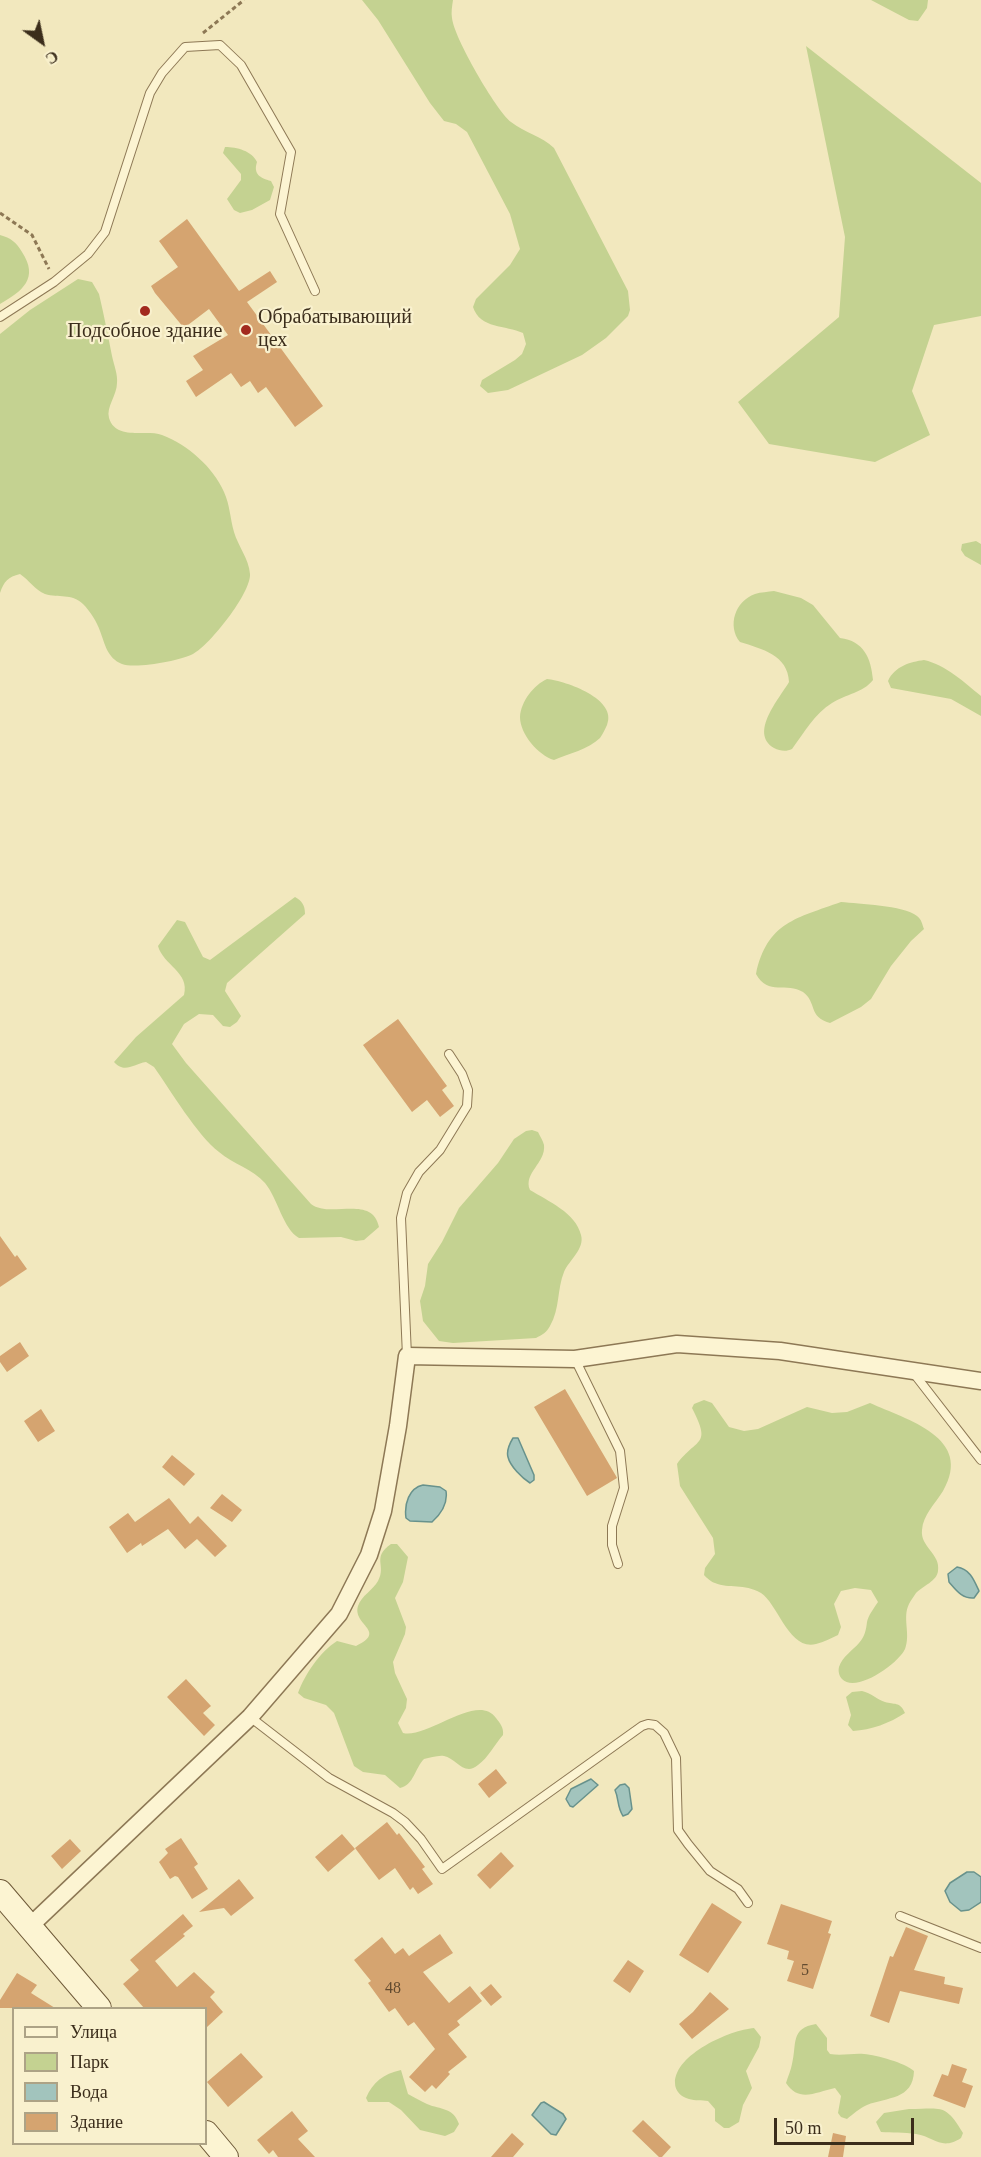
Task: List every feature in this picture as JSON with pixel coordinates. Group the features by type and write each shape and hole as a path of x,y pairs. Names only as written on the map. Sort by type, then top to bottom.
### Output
{"main road":[{"path":"0,1893 98,2007"},
{"path":"207,2134 226,2157"}],"street":[{"path":"29,1928 250,1717 339,1614 369,1555 383,1511 398,1426 407,1356 575,1359 677,1344 780,1352 981,1381"}],"lane":[{"path":"0,317 54,282 88,254 105,232 150,93 162,73 185,46 220,45 242,64 291,152 280,214 315,291"},
{"path":"407,1356 401,1218 407,1193 419,1172 440,1150 467,1106 468,1090 462,1074 449,1054"},
{"path":"575,1359 620,1451 624,1488 612,1526 612,1545 618,1564"},
{"path":"912,1371 981,1460"},
{"path":"250,1717 329,1778 405,1822 421,1839 442,1869 642,1726 655,1725 664,1733 676,1758 678,1830 710,1871 738,1889 748,1904"},
{"path":"900,1916 981,1948"}],"path":[{"path":"185,46 244,0"},
{"path":"0,213 32,235 42,252 54,282"}],"green space":[{"path":"362,0 453,0 454,28 496,104 511,122 554,148 628,291 630,310 628,316 606,338 582,355 508,390 488,393 480,386 482,380 522,354 526,344 523,333 487,323 476,314 473,307 476,299 510,265 520,249 510,214 467,132 456,124 444,121 430,103 378,20"},
{"path":"871,0 928,0 927,8 918,21 909,20"},
{"path":"806,46 981,183 981,316 934,325 912,391 930,435 875,462 769,444 738,402 839,317 845,237"},
{"path":"225,147 244,150 255,158 257,172 261,177 271,181 274,187 270,200 252,210 240,213 234,210 227,199 241,180 241,174 223,153"},
{"path":"0,235 10,239 18,246 27,261 29,276 22,289 0,304"},
{"path":"78,279 92,282 99,294 117,377 117,387 108,414 113,425 125,432 162,435 172,439 199,458 213,474 224,492 234,532 249,568 249,583 219,630 193,654 158,664 137,666 117,661 107,650 97,624 83,604 69,597 45,594 20,574 7,580 0,593 0,334 30,310"},
{"path":"976,541 981,544 981,565 965,556 961,550 962,544"},
{"path":"774,591 801,598 813,605 840,638 860,647 868,658 873,680 859,691 826,707 792,749 785,751 774,748 767,742 764,734 768,716 789,682 788,673 779,659 772,654 740,642 734,629 735,615 742,602 755,594"},
{"path":"924,660 947,670 981,696 981,716 951,699 891,688 888,681 899,668"},
{"path":"547,679 566,683 588,693 605,707 608,716 607,725 600,738 584,748 554,760 542,754 531,743 523,730 520,717 529,694"},
{"path":"295,897 303,904 305,914 227,983 225,991 241,1016 237,1022 230,1027 223,1026 213,1015 199,1014 184,1024 172,1044 186,1063 311,1204 319,1208 359,1209 375,1217 379,1227 364,1240 356,1241 341,1237 299,1238 293,1234 265,1183 211,1144 193,1124 154,1067 146,1062 126,1068 114,1062 136,1037 184,995 185,987 180,974 161,953 158,946 177,920 185,922 203,957 210,960"},
{"path":"841,902 902,909 917,916 924,929 891,966 871,999 861,1007 830,1023 818,1017 810,1000 803,992 797,989 766,985 756,974 768,943 786,924"},
{"path":"532,1130 538,1132 544,1145 544,1151 530,1178 530,1190 567,1214 578,1227 582,1240 579,1250 564,1272 553,1319 547,1330 536,1338 453,1343 439,1341 423,1321 420,1301 428,1264 459,1208 498,1163 514,1139"},
{"path":"704,1400 712,1403 729,1427 744,1431 758,1429 807,1407 832,1413 847,1412 870,1403 918,1424 943,1444 950,1457 950,1472 943,1491 927,1514 922,1530 924,1541 938,1565 937,1575 916,1593 910,1603 906,1615 907,1643 905,1649 886,1669 857,1683 848,1683 839,1673 843,1660 863,1638 869,1617 878,1602 871,1590 855,1588 841,1591 834,1604 841,1627 838,1635 816,1644 807,1644 798,1641 791,1634 761,1593 749,1588 720,1585 704,1575 705,1568 715,1554 713,1538 680,1486 677,1464 700,1440 701,1429 692,1408 694,1404"},
{"path":"391,1544 397,1544 408,1557 403,1582 395,1598 406,1627 405,1634 393,1662 395,1673 407,1699 406,1708 398,1723 403,1733 425,1730 477,1710 488,1711 496,1718 503,1732 485,1759 473,1768 464,1768 444,1756 424,1759 411,1780 400,1788 385,1775 363,1772 354,1766 334,1713 326,1705 304,1698 298,1693 314,1664 337,1641 356,1646 369,1636 358,1613 358,1606 378,1581 381,1570 380,1558"},
{"path":"862,1691 882,1701 899,1705 905,1713 880,1725 853,1731 848,1725 851,1715 846,1697 852,1692"},
{"path":"816,2024 827,2038 827,2050 830,2054 870,2055 904,2065 914,2071 909,2087 898,2096 864,2106 847,2119 838,2113 841,2096 835,2088 808,2094 796,2093 786,2083 792,2066 796,2038 802,2029"},
{"path":"754,2028 761,2037 759,2047 746,2071 752,2088 743,2105 739,2122 729,2128 724,2128 715,2121 715,2109 708,2101 691,2100 679,2093 675,2083 677,2072 684,2062 706,2045 732,2033"},
{"path":"401,2070 408,2094 453,2115 459,2124 454,2132 445,2136 420,2130 401,2110 389,2102 368,2102 366,2098 375,2083 384,2076"},
{"path":"909,2109 936,2109 947,2112 963,2133 961,2138 954,2142 943,2143 916,2134 881,2132 876,2122 884,2113"}],"water":[{"path":"513,1438 518,1438 534,1475 534,1480 530,1483 509,1460 508,1449"},
{"path":"423,1485 440,1487 446,1491 445,1504 432,1522 410,1521 406,1518 407,1502 414,1489"},
{"path":"957,1567 965,1570 973,1579 979,1591 974,1598 963,1595 949,1582 948,1574"},
{"path":"591,1779 598,1785 573,1807 570,1806 566,1799 571,1789"},
{"path":"625,1784 629,1788 632,1809 623,1816 615,1790"},
{"path":"967,1872 974,1872 981,1877 981,1902 969,1910 961,1911 950,1902 945,1891 950,1883"},
{"path":"544,2102 563,2114 566,2119 556,2135 551,2134 532,2115"}],"building":[{"name":"Обрабатывающий цех","path":"187,219 239,291 270,271 277,282 247,302 323,406 295,427 266,387 258,393 250,381 241,387 231,373 196,397 186,381 203,370 193,356 228,335 209,309 184,328 151,286 178,267 159,241"},
{"path":"398,1019 447,1086 442,1090 454,1106 440,1117 427,1100 412,1112 363,1045"},
{"path":"0,1236 27,1269 0,1287"},
{"path":"20,1342 29,1356 7,1372 0,1362 0,1356"},
{"path":"565,1389 617,1478 587,1496 534,1407"},
{"path":"41,1409 55,1431 38,1442 24,1421"},
{"path":"172,1455 195,1474 184,1486 162,1467"},
{"path":"222,1494 242,1510 232,1522 210,1508"},
{"path":"169,1498 190,1524 198,1516 227,1546 215,1557 197,1539 185,1549 168,1529 127,1553 109,1527 128,1513 135,1522"},
{"path":"186,1679 211,1706 203,1713 215,1725 204,1736 167,1697"},
{"path":"496,1769 507,1783 489,1798 478,1784"},
{"path":"387,1822 397,1835 399,1833 425,1867 422,1869 433,1884 418,1894 413,1887 410,1890 395,1868 379,1880 355,1848"},
{"path":"342,1834 355,1849 328,1872 315,1857"},
{"path":"181,1838 198,1864 194,1867 208,1889 192,1899 178,1877 170,1879 159,1862 168,1853 165,1849"},
{"path":"70,1839 81,1851 62,1869 51,1856"},
{"path":"501,1852 514,1866 490,1889 477,1875"},
{"path":"239,1879 254,1898 231,1916 224,1908 199,1912"},
{"path":"712,1903 742,1922 708,1973 679,1955"},
{"path":"781,1904 832,1921 828,1933 831,1934 813,1989 787,1981 794,1961 787,1959 789,1951 767,1944"},
{"path":"183,1914 193,1926 183,1934 185,1936 155,1961 177,1987 194,1972 215,1992 210,1997 223,2012 207,2027 207,2007 143,2007 123,1984 139,1970 130,1960"},
{"path":"906,1927 928,1936 914,1970 945,1977 944,1984 963,1988 959,2004 900,1991 889,2023 870,2016 890,1956 893,1957"},
{"path":"440,1934 453,1953 423,1972 449,2003 470,1986 482,2001 457,2021 460,2025 448,2034 467,2057 448,2072 450,2074 436,2089 432,2085 425,2092 409,2077 435,2049 414,2022 408,2026 395,2008 389,2012 368,1983 371,1981 354,1960 382,1937 395,1954 403,1948 409,1956"},
{"path":"628,1960 644,1971 630,1993 613,1981"},
{"path":"17,1973 37,1985 31,1993 53,2007 0,2008 0,2000"},
{"path":"491,1984 502,1997 491,2006 480,1993"},
{"path":"710,1992 729,2009 692,2039 679,2024"},
{"path":"241,2053 263,2077 228,2107 207,2082"},
{"path":"952,2064 967,2069 962,2082 973,2086 965,2108 933,2096 942,2074 948,2076"},
{"path":"292,2111 308,2131 298,2139 315,2157 278,2157 273,2150 269,2154 257,2140"},
{"path":"643,2120 671,2147 662,2157 659,2157 632,2131"},
{"path":"512,2133 524,2144 513,2157 491,2157"},
{"path":"833,2133 846,2136 843,2157 828,2157"}],"place":[{"name":"Подсобное здание","path":"145,311"},
{"name":"Обрабатывающий цех","path":"246,330"}]}
